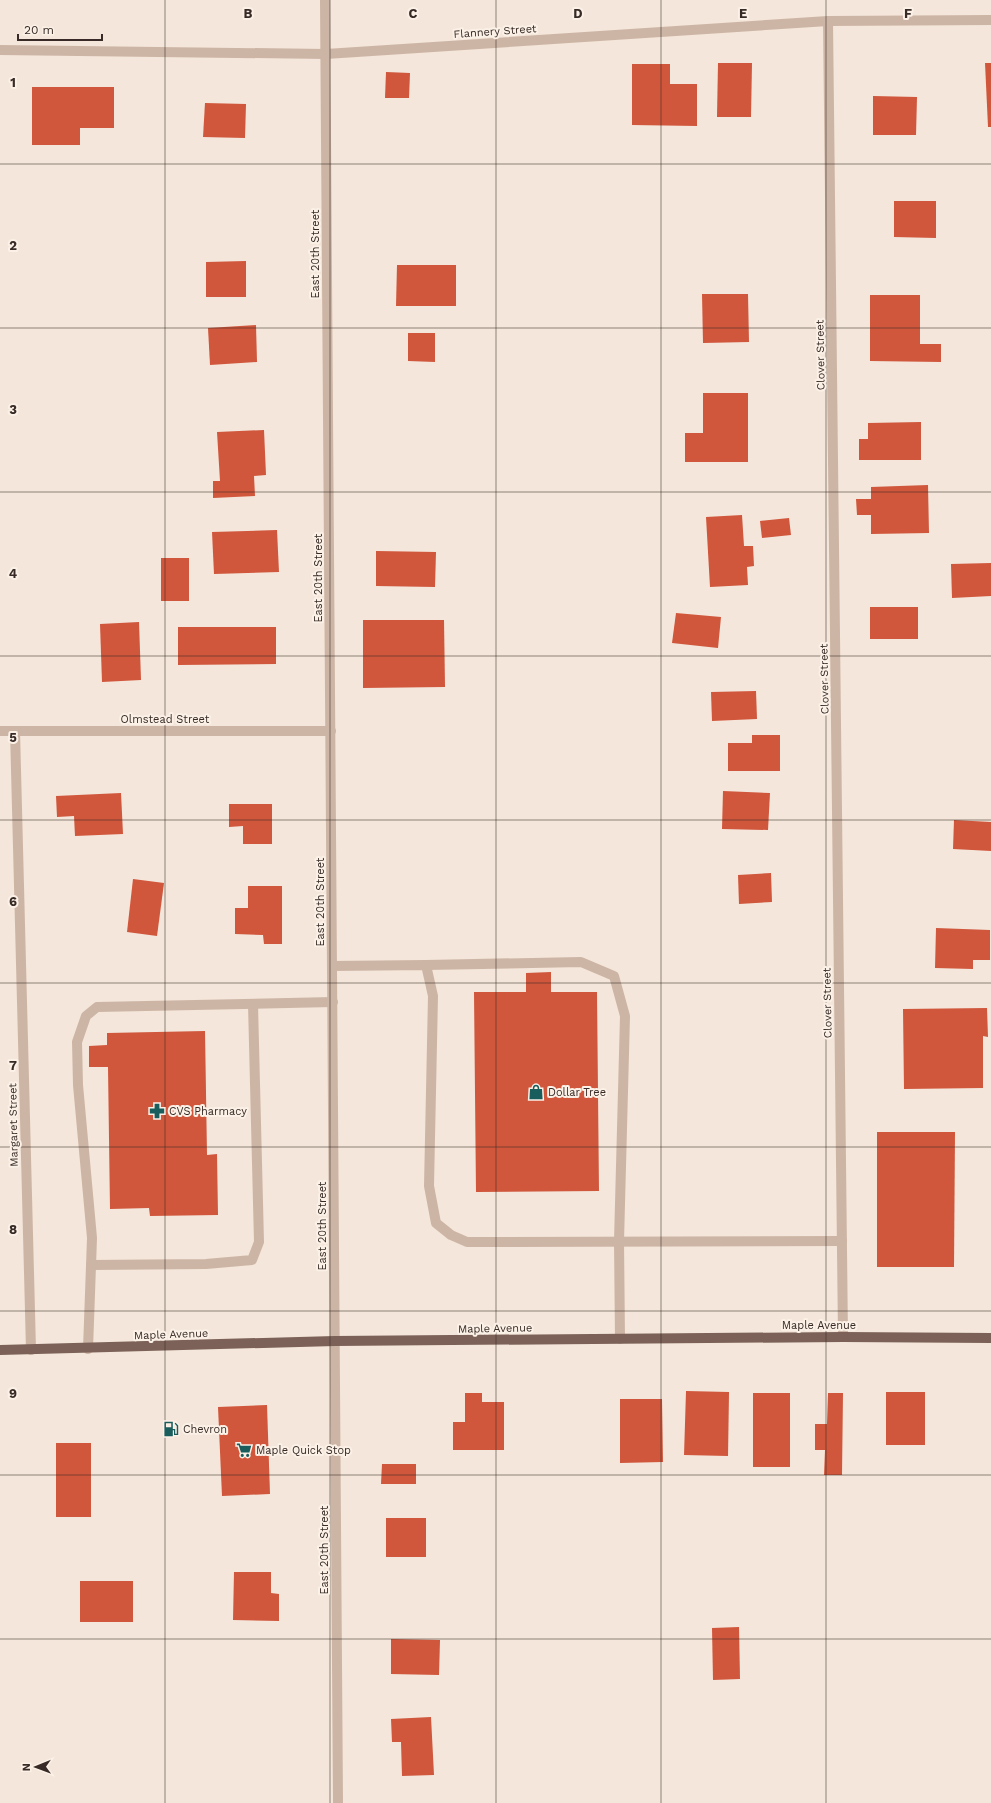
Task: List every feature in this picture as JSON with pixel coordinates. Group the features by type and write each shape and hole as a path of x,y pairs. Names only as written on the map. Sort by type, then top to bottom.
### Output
{"main road":[{"name":"Maple Avenue","path":"0,1350 88,1349 335,1341 843,1337 991,1338"}],"street":[{"name":"East 20th Street","path":"326,0 338,1803"},
{"name":"Flannery Street","path":"0,50 326,54 828,20 991,20"},
{"name":"Clover Street","path":"828,20 843,1337"},
{"name":"Olmstead Street","path":"0,731 331,731"},
{"name":"Margaret Street","path":"15,731 31,1350"},
{"path":"332,966 426,966 581,962 614,976 625,1016 619,1242 620,1339"},
{"path":"426,966 433,996 429,1186 436,1223 451,1235 467,1242 842,1241"},
{"path":"88,1349 92,1238 78,1084 77,1042 86,1016 97,1007 207,1006 333,1002"},
{"path":"91,1265 206,1264 252,1260 260,1242 254,1004"}],"building":[{"path":"718,63 752,63 751,117 717,117"},
{"path":"985,63 991,63 991,127 988,127"},
{"path":"632,64 670,64 670,84 697,84 697,126 632,125"},
{"path":"386,72 410,73 409,98 385,98"},
{"path":"32,87 114,87 114,128 80,128 80,145 32,145"},
{"path":"873,96 917,97 916,135 873,135"},
{"path":"205,103 246,104 245,138 203,137"},
{"path":"894,201 936,201 936,238 894,237"},
{"path":"246,261 246,297 206,297 206,262"},
{"path":"397,265 456,265 456,306 396,306"},
{"path":"702,294 748,294 749,342 703,343"},
{"path":"870,295 920,295 920,344 941,344 941,362 870,361"},
{"path":"256,325 257,362 210,365 208,328"},
{"path":"408,333 435,333 435,362 408,361"},
{"path":"703,393 748,393 748,462 685,462 685,433 703,433"},
{"path":"921,422 921,460 859,460 859,439 868,439 868,423"},
{"path":"264,430 266,475 254,476 255,496 213,498 213,481 220,481 217,432"},
{"path":"928,485 929,533 871,534 871,515 857,515 856,499 871,499 871,487"},
{"path":"742,515 744,546 753,546 754,566 747,567 748,585 710,587 706,517"},
{"path":"789,518 791,535 762,538 760,521"},
{"path":"277,530 279,572 214,574 212,532"},
{"path":"376,551 436,552 435,587 376,586"},
{"path":"161,558 189,558 189,601 161,601"},
{"path":"991,563 991,596 952,598 951,564"},
{"path":"870,607 918,607 918,639 870,639"},
{"path":"676,613 721,617 718,648 672,643"},
{"path":"363,620 444,620 445,687 363,688"},
{"path":"139,622 141,680 102,682 100,624"},
{"path":"178,627 276,627 276,664 178,665"},
{"path":"756,691 757,719 712,721 711,692"},
{"path":"752,735 780,735 780,771 728,771 728,743 752,743"},
{"path":"723,791 770,793 768,830 722,829"},
{"path":"121,793 123,834 75,836 74,816 57,817 56,796"},
{"path":"229,804 272,804 272,844 243,844 243,826 229,827"},
{"path":"954,820 991,822 991,851 953,849"},
{"path":"771,873 772,902 739,904 738,875"},
{"path":"133,879 164,883 157,936 127,932"},
{"path":"248,886 282,886 282,944 264,944 263,935 235,934 235,908 248,908"},
{"path":"936,928 990,930 990,960 973,960 973,969 935,968"},
{"name":"Dollar Tree","path":"551,972 551,992 597,992 599,1191 476,1192 474,992 526,992 526,973"},
{"path":"987,1008 988,1037 983,1036 983,1088 904,1089 903,1009"},
{"name":"CVS Pharmacy","path":"205,1031 207,1155 217,1154 218,1215 150,1216 149,1208 110,1209 108,1067 89,1067 89,1046 107,1045 107,1033"},
{"path":"877,1132 955,1132 954,1267 877,1267"},
{"path":"686,1391 729,1392 728,1456 684,1455"},
{"path":"886,1392 925,1392 925,1445 886,1445"},
{"path":"465,1393 482,1393 482,1402 504,1402 504,1450 453,1450 453,1422 465,1422"},
{"path":"753,1393 790,1393 790,1467 753,1467"},
{"path":"828,1393 843,1393 842,1475 824,1475 825,1450 815,1450 815,1424 827,1424"},
{"path":"620,1399 662,1399 663,1462 620,1463"},
{"name":"Maple Quick Stop","path":"267,1405 270,1494 222,1496 218,1407"},
{"path":"56,1443 91,1443 91,1517 56,1517"},
{"path":"382,1464 416,1464 416,1484 381,1484"},
{"path":"386,1518 426,1518 426,1557 386,1557"},
{"path":"234,1572 271,1572 271,1593 279,1594 279,1621 233,1620"},
{"path":"80,1581 133,1581 133,1622 80,1622"},
{"path":"739,1627 740,1679 713,1680 712,1628"},
{"path":"391,1639 440,1640 439,1675 391,1674"},
{"path":"431,1717 434,1775 402,1776 401,1742 392,1742 391,1719"}],"place":[{"name":"Dollar Tree","path":"536,1092"},
{"name":"CVS Pharmacy","path":"157,1111"},
{"name":"Chevron","path":"171,1429"},
{"name":"Maple Quick Stop","path":"244,1450"}]}
